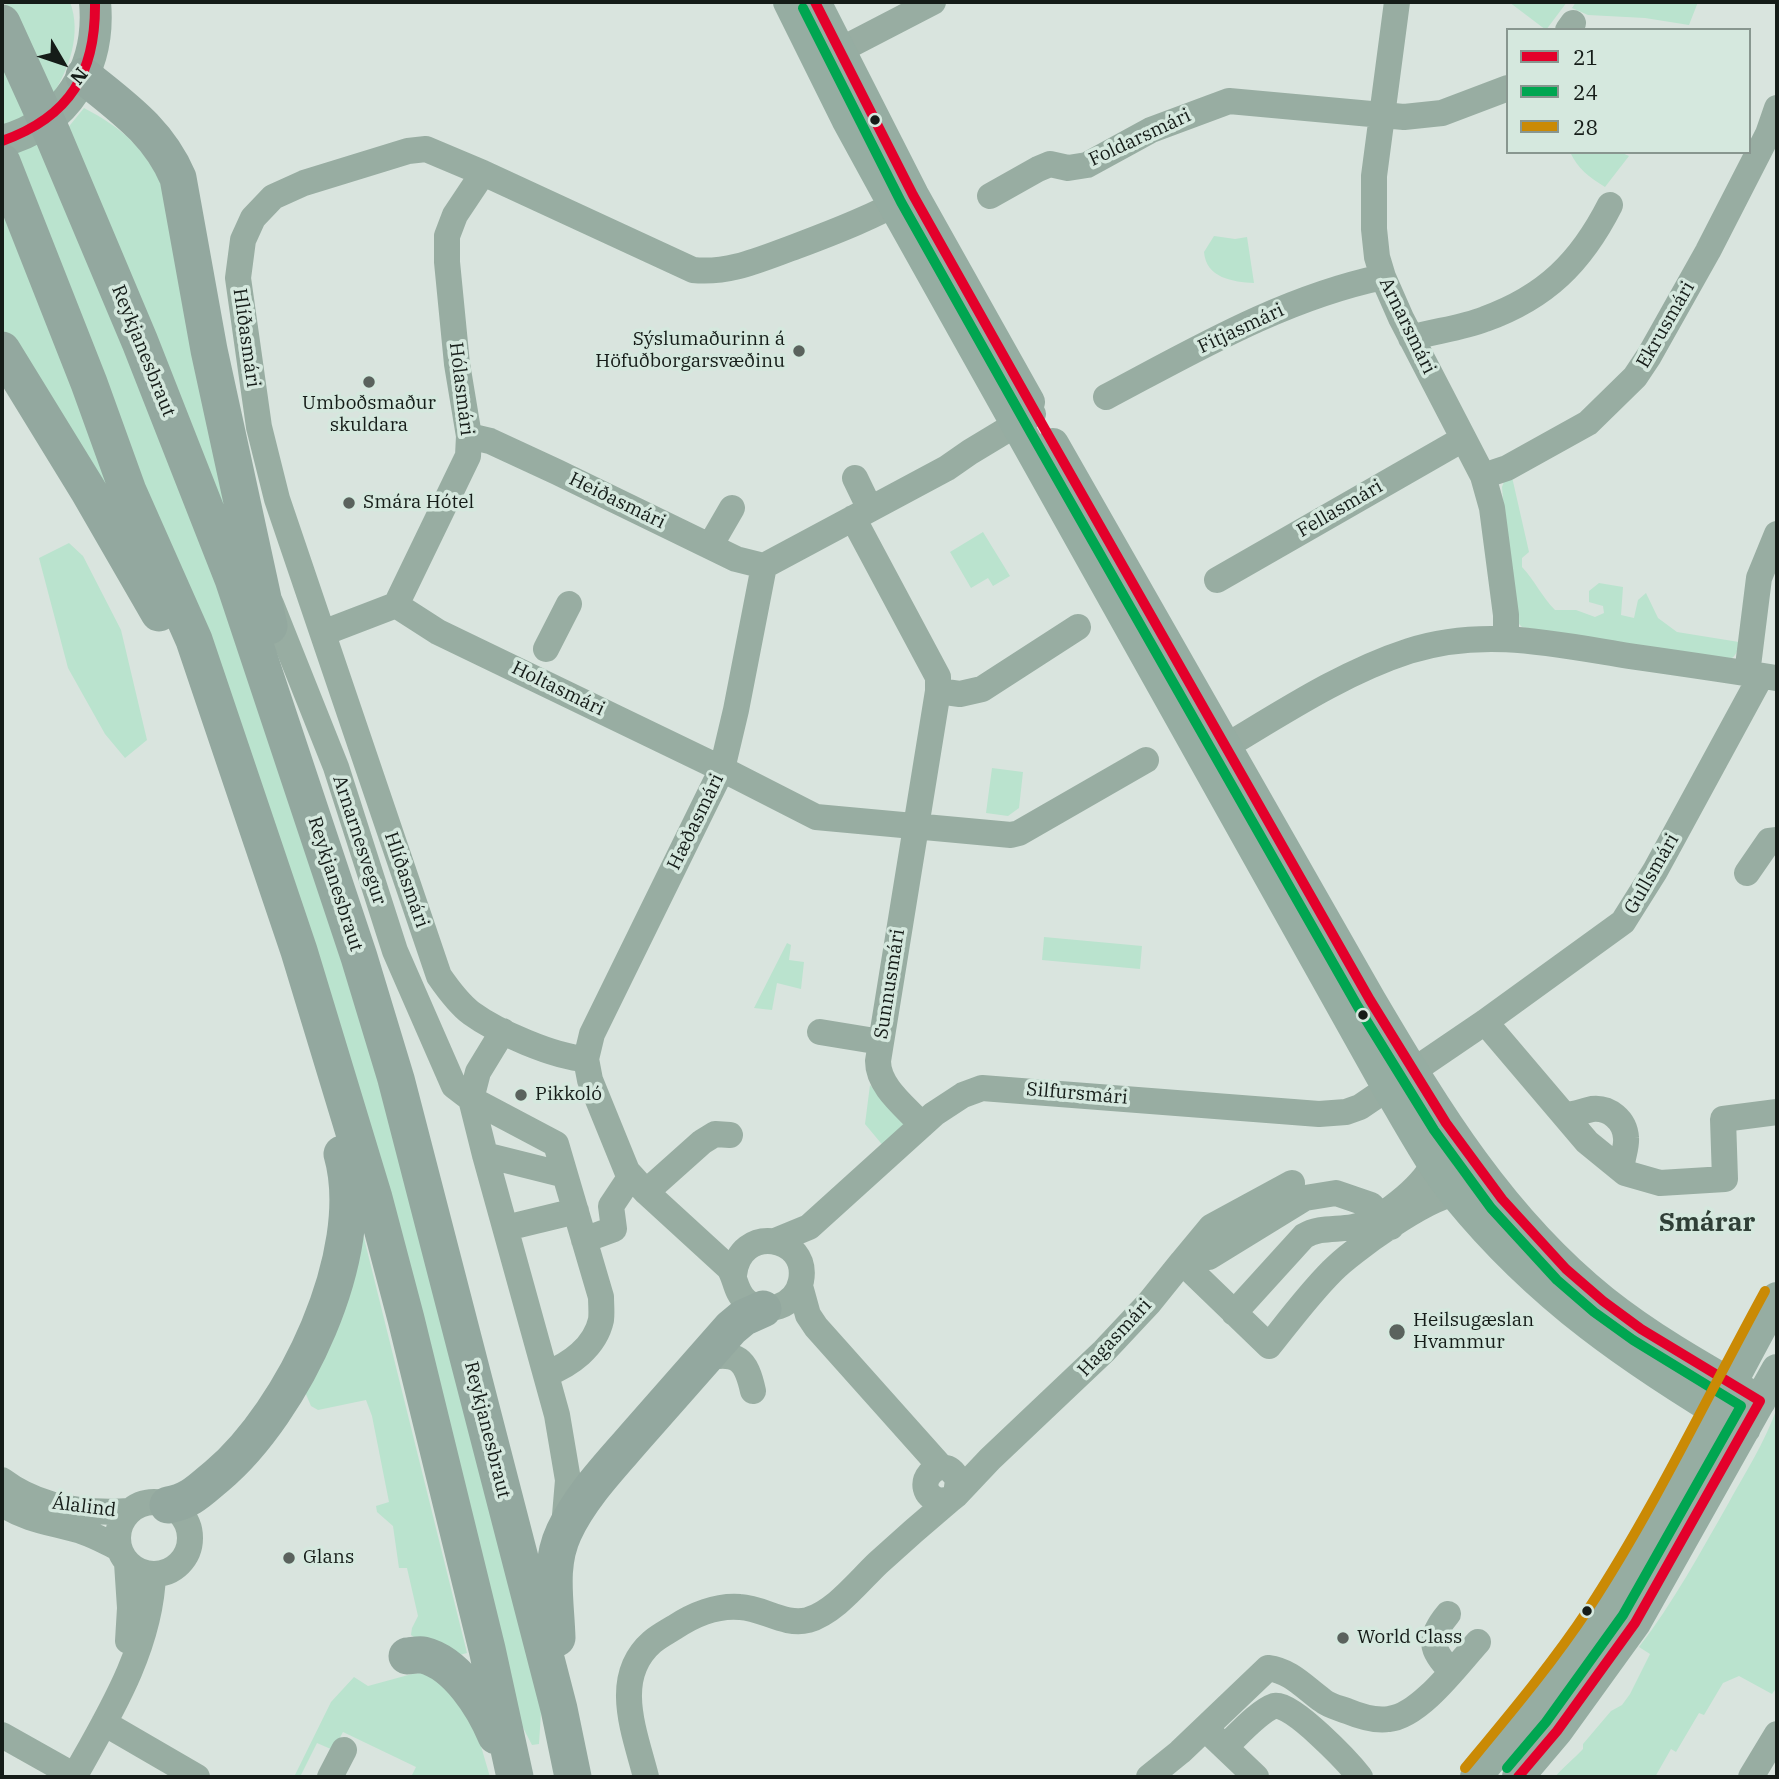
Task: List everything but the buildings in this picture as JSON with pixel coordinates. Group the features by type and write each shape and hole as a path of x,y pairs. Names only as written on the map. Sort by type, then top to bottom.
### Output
{"highway":[{"name":"Reykjanesbraut","path":"2,23 52,133 145,354 233,579 359,957 396,1079 559,1709 573,1777"},
{"path":"78,86 153,135 168,155 178,177 209,350 259,573 302,785"},
{"path":"2,162 89,383 128,491 194,640 319,1015 374,1198 406,1319 487,1648 513,1777"},
{"path":"2,350 156,607 236,760"},
{"path":"168,1506 187,1502 245,1450 266,1424 302,1364 338,1271 348,1200 344,1160 326,1097 319,1015"},
{"path":"559,1709 553,1600 554,1568 564,1532 586,1496 617,1458 731,1328 743,1318 769,1308"},
{"path":"407,1656 423,1655 446,1667 480,1702 513,1777"}],"main road":[{"path":"2,141 36,127 55,113 78,86 93,50 97,23 95,2"},
{"path":"789,2 829,56 904,200 1029,425 1400,1080 1434,1163 1455,1194 1511,1257 1552,1296 1611,1343 1722,1397 1760,1401"},
{"path":"816,2 829,56"},
{"path":"1400,1080 1547,1250 1593,1293 1722,1397 1745,1429"},
{"path":"1476,1777 1539,1699 1599,1618 1638,1554 1777,1298"},
{"path":"1518,1777 1557,1731 1629,1633 1777,1370"}],"street":[{"path":"829,56 933,2"},
{"name":"Arnarsmári","path":"1397,2 1374,176 1377,257 1383,277 1411,338 1483,476 1492,508 1506,615 1506,638"},
{"name":"Foldarsmári","path":"990,196 1050,164 1069,169 1087,165 1152,130 1229,101 1404,117 1442,113 1506,89"},
{"name":"Ekrusmári","path":"1483,476 1507,468 1588,423 1635,377 1708,251 1768,135 1777,108"},
{"name":"Hlíðasmári","path":"586,1059 561,1054 503,1031 470,1012 439,976 277,499 258,427 238,278 243,240 253,218 273,197 304,183 408,151 426,149 692,271 710,272 752,262 854,225 904,200"},
{"name":"Hólasmári","path":"396,605 468,456 469,436 456,351 447,236 455,215 483,173"},
{"path":"1411,338 1483,320 1514,308 1537,294 1577,258 1593,237 1610,205"},
{"name":"Fitjasmári","path":"1106,397 1265,314 1358,282 1383,277"},
{"path":"764,566 947,468 995,453 1029,425"},
{"name":"Heiðasmári","path":"469,436 489,441 557,472 736,559 764,566"},
{"name":"Fellasmári","path":"1217,580 1463,439"},
{"name":"Sunnusmári","path":"855,478 861,514 938,677 938,691 878,1066 881,1077 922,1125"},
{"path":"710,546 732,508"},
{"path":"1215,752 1371,665 1411,650 1448,641 1482,637 1506,638 1762,676 1759,578 1777,534"},
{"name":"Hæðasmári","path":"586,1059 592,1034 722,769 739,698 764,566"},
{"name":"Arnarnesvegur","path":"259,573 336,767 395,951 454,1086 471,1099"},
{"path":"546,649 569,604"},
{"path":"323,633 396,605"},
{"name":"Holtasmári","path":"396,605 438,632 722,769"},
{"path":"938,691 960,694 982,689 1078,627"},
{"name":"Gullsmári","path":"1400,1080 1623,922 1656,871 1762,676"},
{"path":"722,769 816,817 1012,835 1019,833 1073,795 1146,760"},
{"path":"1747,873 1769,841 1777,840"},
{"path":"1485,1022 1587,1142 1622,1170 1660,1183 1725,1179 1723,1119 1777,1112"},
{"path":"503,1031 478,1072 471,1099 557,1415 568,1480 564,1532"},
{"path":"820,1032 881,1042"},
{"path":"586,1059 594,1091 618,1155 638,1184 734,1275"},
{"name":"Silfursmári","path":"763,1244 809,1227 922,1125 954,1100 982,1087 1319,1114 1360,1108 1400,1080"},
{"path":"471,1099 556,1144 601,1297 601,1321 580,1355 565,1366 546,1374"},
{"path":"1564,1115 1601,1109 1616,1116 1626,1132 1622,1170"},
{"path":"584,1240 614,1229 611,1206 638,1184 715,1134 730,1135"},
{"path":"485,1155 565,1175"},
{"path":"1182,1262 1269,1346 1332,1271 1386,1222 1425,1178 1434,1163"},
{"name":"Hagasmári","path":"646,1777 629,1706 629,1681 639,1657 652,1642 694,1615 718,1609 740,1607 793,1622 818,1615 833,1605 953,1497 1104,1352 1149,1303 1211,1227 1292,1183"},
{"path":"1209,1257 1305,1198 1336,1194 1370,1205 1386,1222"},
{"path":"1234,1312 1304,1236 1315,1231 1386,1222 1439,1197 1455,1194"},
{"path":"506,1228 576,1211"},
{"name":"Silfursmári","path":"798,1259 809,1227"},
{"path":"693,1234 727,1245 785,1245 798,1259 802,1277 800,1286 791,1300 769,1308"},
{"path":"763,1244 738,1258 734,1275 739,1294 746,1301 769,1308 795,1325 935,1476 958,1480 953,1497"},
{"path":"800,1286 808,1315 816,1327 935,1476"},
{"path":"705,1358 722,1354 733,1356 742,1362 750,1376 753,1391"},
{"path":"935,1476 990,1459"},
{"path":"912,1532 935,1476"},
{"name":"Álalind","path":"2,1480 37,1500 53,1505 103,1513 130,1511"},
{"path":"123,1555 139,1571 153,1574 173,1568 183,1559 189,1546 187,1525 180,1514 168,1506 152,1502 144,1503 130,1511 119,1528 130,1608 127,1651 132,1664"},
{"name":"Álalind","path":"2,1504 23,1516 46,1524 85,1532 123,1555"},
{"path":"2,1735 74,1777 104,1723 140,1645 153,1593 153,1574"},
{"path":"1448,1614 1435,1633 1433,1645 1438,1658 1451,1671"},
{"path":"1149,1777 1180,1752 1268,1668 1280,1669 1291,1675 1325,1702 1359,1716 1390,1719 1406,1713 1421,1702 1478,1642"},
{"path":"1239,1761 1258,1716 1273,1706 1281,1705 1346,1759 1360,1777"},
{"path":"1239,1761 1272,1722 1283,1717 1344,1770 1344,1777"},
{"path":"104,1723 197,1777"},
{"path":"1205,1729 1239,1761"},
{"path":"1751,1777 1777,1734"},
{"path":"330,1777 344,1750"},
{"path":"1165,1777 1180,1752"}],"green space":[{"path":"5,2 70,2 75,26 72,51 52,96"},
{"path":"1509,2 1567,2 1548,28 1543,28"},
{"path":"1576,2 1698,2 1689,25 1645,18 1588,15 1572,8"},
{"path":"2,50 211,561 364,1019 542,1697 539,1744 532,1745 512,1706 424,1336 2,134"},
{"path":"84,108 111,124 132,141 149,162 164,188 241,556 66,130"},
{"path":"1571,154 1629,156 1605,187 1584,172"},
{"path":"2,174 127,496 91,477 2,329"},
{"path":"1214,236 1235,239 1247,237 1254,283 1229,280 1210,268 1204,252"},
{"path":"1512,477 1529,552 1522,558 1522,567 1555,610 1576,610 1595,617 1604,613 1603,606 1589,602 1589,591 1599,583 1623,587 1621,615 1634,618 1638,600 1646,593 1658,618 1677,632 1739,642 1734,656 1726,662 1522,627 1512,607 1502,487 1505,479"},
{"path":"983,532 1010,576 993,586 988,578 971,588 950,552"},
{"path":"69,543 83,556 121,630 147,740 125,758 105,734 68,668 39,558"},
{"path":"992,768 1023,772 1019,808 1008,816 986,813"},
{"path":"1044,937 1142,946 1140,969 1042,960"},
{"path":"787,943 791,945 789,960 804,962 801,989 777,983 772,1010 754,1008"},
{"path":"870,1085 908,1129 885,1148 865,1124"},
{"path":"360,1222 467,1653 444,1659 411,1635 418,1616 407,1568 399,1568 393,1526 377,1512 376,1506 389,1502 372,1416 366,1400 318,1410 311,1406 305,1392"},
{"path":"1777,1408 1777,1687 1772,1694 1739,1676 1723,1683 1704,1715 1699,1713 1676,1752 1671,1749 1655,1777 1555,1777 1583,1749 1583,1744 1611,1711 1622,1705 1630,1694 1650,1654 1639,1647 1696,1559 1767,1433"},
{"path":"435,1671 476,1729 490,1777 411,1777 416,1767 343,1732 333,1750 317,1743 300,1777 294,1777 331,1702 354,1677 368,1686"}],"transit line":[{"name":"21","path":"2,141 45,119 62,105 74,89 84,71 90,50 95,2"},
{"name":"21","path":"815,2 913,195 1043,426 1370,1000 1446,1123 1502,1199 1566,1269 1641,1329 1760,1401 1635,1623 1557,1731 1518,1777"},
{"name":"24","path":"803,8 901,202 1358,1007 1434,1130 1491,1208 1557,1280 1594,1312 1633,1340 1741,1406 1623,1615 1546,1722 1507,1768"},
{"name":"28","path":"1465,1768 1560,1649 1613,1570 1765,1291"}],"place":[{"name":"Sýslumaðurinn á Höfuðborgarsvæðinu","path":"799,351"},
{"name":"Umboðsmaður skuldara","path":"369,382"},
{"name":"Smára Hótel","path":"349,503"},
{"name":"Pikkoló","path":"521,1095"},
{"name":"Heilsugæslan Hvammur","path":"1397,1332"},
{"name":"Glans","path":"289,1558"},
{"name":"World Class","path":"1343,1638"}],"district":[{"name":"Smárar","path":"1707,1223"}]}
